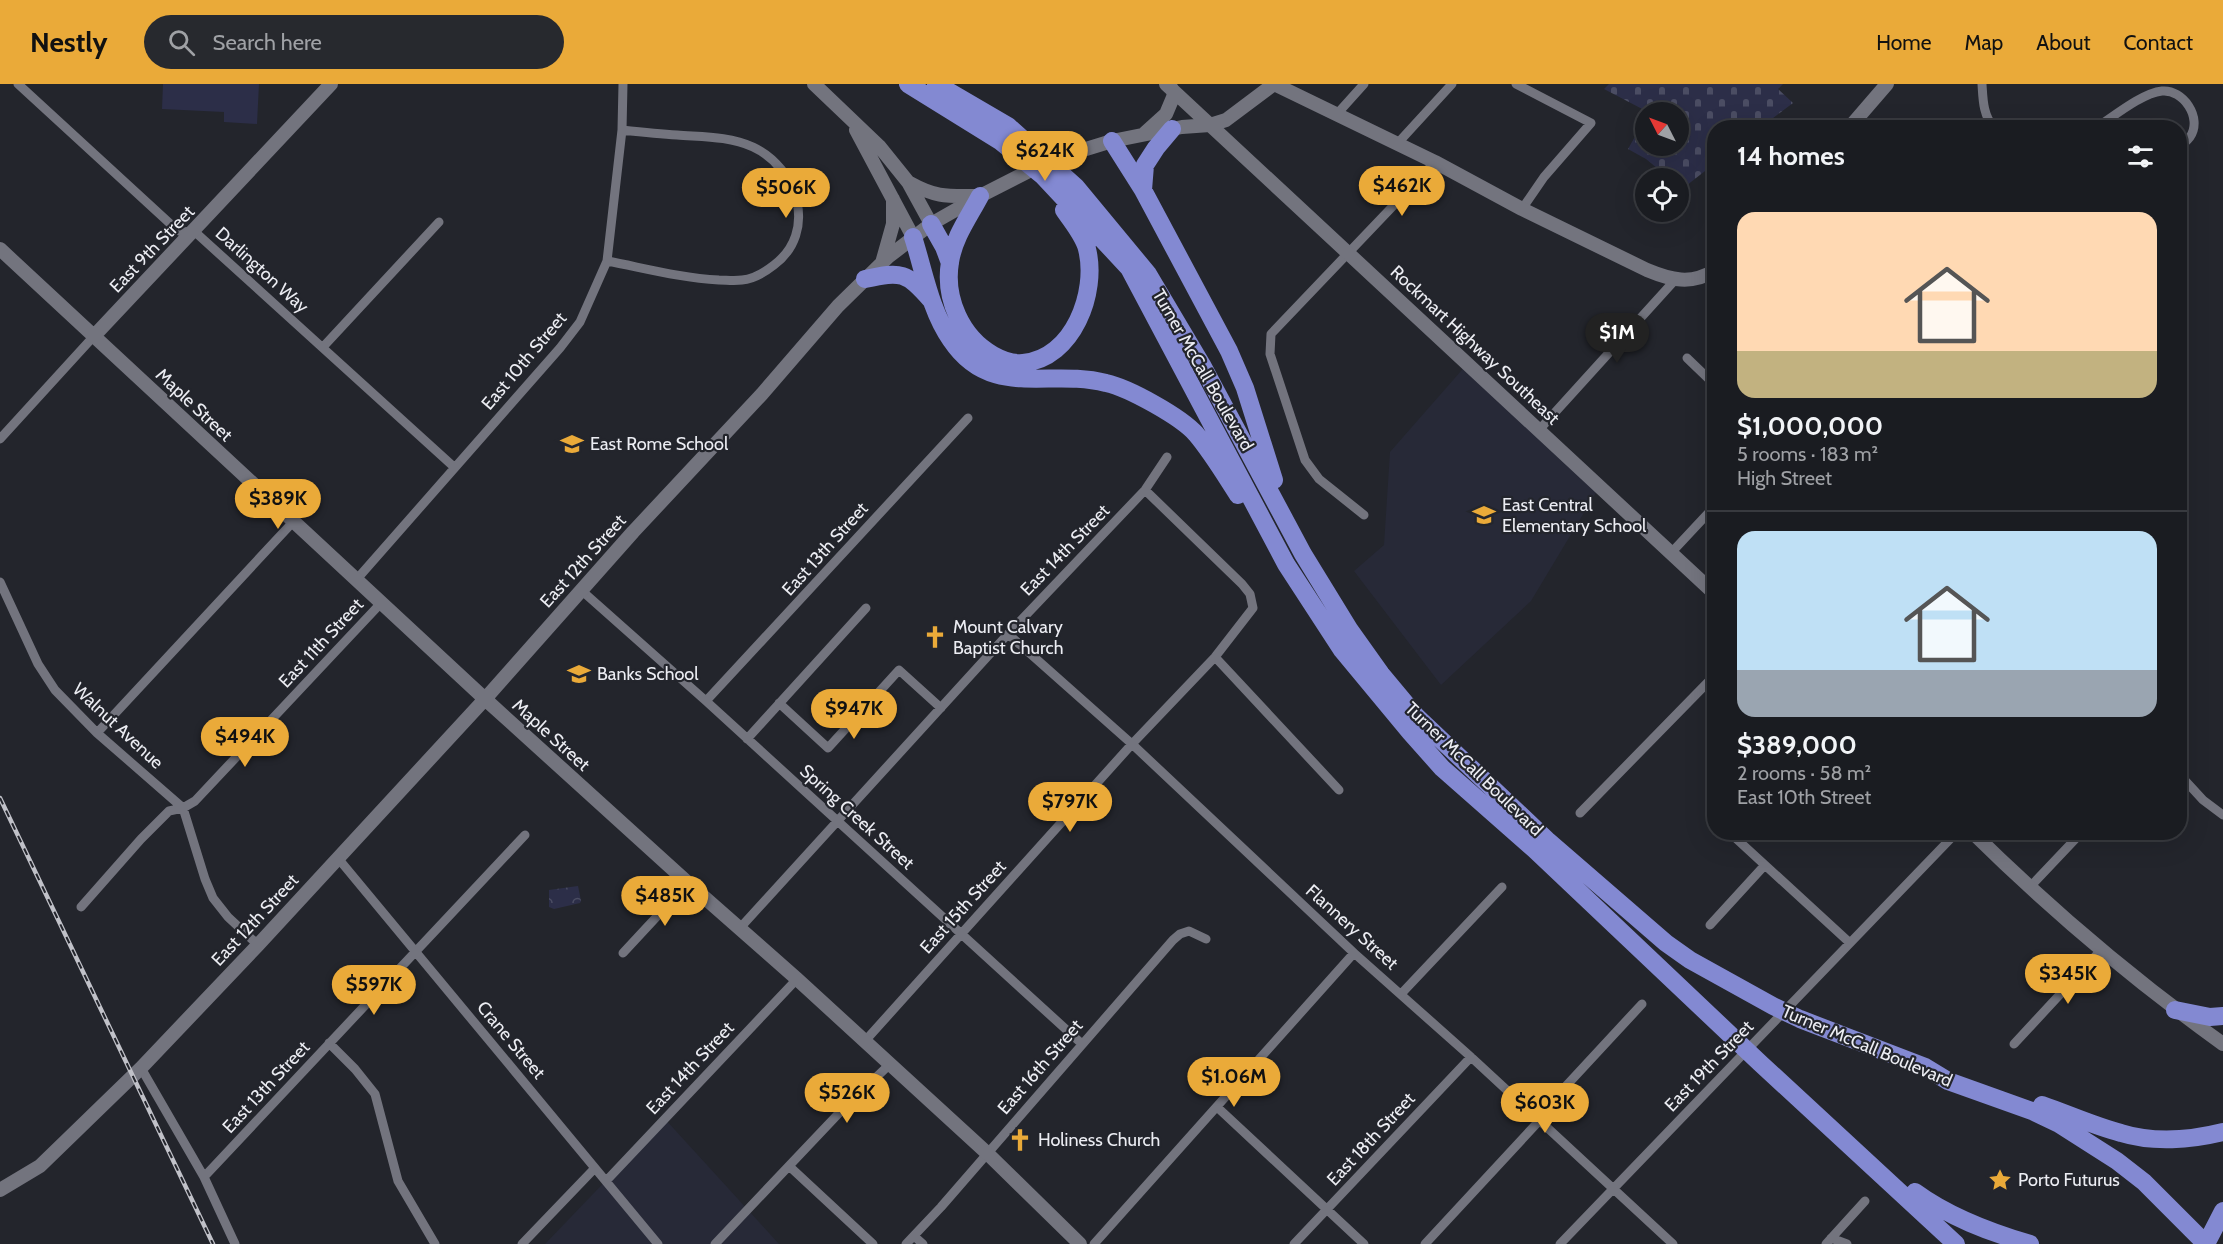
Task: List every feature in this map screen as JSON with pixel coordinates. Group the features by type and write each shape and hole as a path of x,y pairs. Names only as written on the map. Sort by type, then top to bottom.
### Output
{"highway":[{"name":"Turner McCall Boulevard","path":"908,84 1000,141 1043,176 1129,268 1286,564 1342,650 1442,768 1534,849 1738,1043 1956,1244"},
{"name":"Turner McCall Boulevard","path":"936,84 1008,126 1076,187 1148,274 1203,365 1303,554 1349,629 1381,674 1416,716 1547,840 1666,943 1690,960 1800,1019 1925,1067 1948,1081 2032,1111 2059,1124 2117,1161 2144,1182 2208,1244"},
{"path":"1143,190 1145,165 1172,129"},
{"path":"1112,141 1143,190 1229,351 1245,388 1285,517"},
{"path":"980,196 956,241 950,263 951,298 964,330 982,348 1004,361 1022,364 1043,357 1067,339 1078,323 1085,304 1091,267 1087,246 1043,176"},
{"path":"931,224 950,263"},
{"path":"913,237 937,314 951,341 968,358 992,374 1003,378 1071,378 1107,383 1128,390 1150,402 1196,433 1286,564"},
{"path":"866,279 891,273 899,274 914,283 933,302"},
{"path":"2175,1010 2210,1017 2223,1016"},
{"path":"1925,1067 2122,1134 2175,1139 2203,1137 2223,1132"},
{"path":"1837,1132 1932,1205 1975,1225 2030,1244"},
{"path":"2208,1244 2223,1211"},
{"path":"2208,1244 2223,1240"}],"main road":[{"name":"East 9th Street","path":"94,336 330,84"},
{"path":"814,84 879,146 908,182 931,224"},
{"path":"1273,84 1435,162 1522,209 1647,270 1675,280 1700,279 1707,275"},
{"name":"East 12th Street","path":"0,1190 40,1166 141,1068 485,699 581,590 762,394 838,306 881,264 931,224 1004,183 1073,153 1112,141 1172,129 1210,125 1226,120 1273,84"},
{"path":"1856,120 1887,84"},
{"path":"1143,135 1166,114 1174,95 1169,87"},
{"name":"Rockmart Highway Southeast","path":"1169,87 1707,586"},
{"path":"850,120 913,237"},
{"path":"908,182 927,193 941,196 980,196"},
{"path":"881,264 893,224 893,197"},
{"name":"Maple Street","path":"0,249 485,699 987,1153 1080,1244"},
{"path":"1980,840 2029,888 2175,1010 2223,1044"}],"street":[{"name":"Darlington Way","path":"18,84 177,230 194,231 454,467"},
{"name":"East 10th Street","path":"357,579 560,348 580,321 607,261 622,130 623,84"},
{"path":"1337,114 1364,84"},
{"path":"1397,144 1452,84"},
{"path":"1516,84 1591,123 1544,177 1522,209"},
{"path":"1982,84 1988,120"},
{"path":"2109,120 2152,93 2164,91 2176,94 2187,104 2194,116 2194,128 2187,140"},
{"path":"607,261 695,279 742,280 763,274 778,262 795,240 800,222 798,201 790,182 773,160 751,146 709,137 622,130"},
{"path":"1364,515 1311,471 1305,460 1270,354 1270,341 1274,330 1435,162"},
{"path":"323,347 439,222"},
{"path":"1539,430 1675,280"},
{"name":"East 9th Street","path":"0,439 94,336"},
{"path":"1687,358 1707,377"},
{"name":"East 13th Street","path":"706,702 968,418"},
{"name":"East 14th Street","path":"740,928 1008,634 1145,490 1167,458"},
{"name":"East 15th Street","path":"865,1041 1132,744 1215,657 1253,608 1250,594 1242,584 1145,490"},
{"path":"1671,553 1707,514"},
{"path":"97,733 293,522"},
{"name":"Walnut Avenue","path":"0,582 45,676 55,690 97,733 183,808"},
{"name":"Spring Creek Street","path":"581,590 1082,1044"},
{"name":"East 11th Street","path":"81,908 141,839 170,811 183,808 195,801 382,602"},
{"path":"747,739 866,608"},
{"name":"Flannery Street","path":"1008,634 1132,744 1354,954 1471,1057 1673,1244"},
{"path":"1215,657 1339,790"},
{"path":"779,703 828,748 899,670 941,708"},
{"path":"1580,813 1707,683"},
{"path":"2187,783 2203,800 2223,815"},
{"path":"183,808 213,898 232,921 258,945"},
{"name":"East 13th Street","path":"204,1177 525,835"},
{"path":"1737,840 1850,943"},
{"name":"East 19th Street","path":"1560,1244 1949,840"},
{"path":"2029,888 2074,840"},
{"name":"Crane Street","path":"337,857 658,1244"},
{"path":"1710,925 1764,866"},
{"path":"623,953 688,883"},
{"path":"1401,994 1502,887"},
{"name":"East 16th Street","path":"906,1244 1180,934 1190,931 1206,939"},
{"path":"2014,1044 2102,949"},
{"path":"1094,1244 1354,954"},
{"name":"East 14th Street","path":"607,1180 797,979"},
{"path":"1425,1244 1539,1120 1541,1113 1642,1004"},
{"path":"329,1043 356,1069 375,1094 398,1180 435,1244"},
{"name":"East 18th Street","path":"1294,1244 1471,1057"},
{"path":"715,1244 889,1065"},
{"path":"141,1068 204,1177 235,1244"},
{"path":"1217,1107 1365,1244"},
{"path":"789,1166 873,1244"},
{"path":"522,1244 595,1168"},
{"path":"1828,1241 1865,1201"},
{"path":"914,1236 923,1244"},
{"path":"1828,1241 1846,1244"}],"shaded area":[{"name":"East Central Elementary School","path":"1468,363 1600,486 1531,601 1441,685 1354,571 1384,545 1390,452"},
{"path":"665,1119 779,1244 545,1244"}],"green space":[{"path":"163,84 259,84 257,124 224,122 224,112 162,109"},
{"path":"1609,84 1783,84 1778,89 1793,103 1770,120 1707,120 1707,169 1689,184 1689,168 1657,168 1641,156 1689,156 1689,102 1635,102 1635,105 1604,89"},
{"path":"1635,137 1635,153 1628,149"},
{"path":"578,886 580,903 554,909 549,907 549,890"}],"railway":[{"path":"0,798 213,1244"}],"place":[{"name":"East Rome School","path":"572,444"},
{"name":"East Central Elementary School","path":"1484,515"},
{"name":"Mount Calvary Baptist Church","path":"935,637"},
{"name":"Banks School","path":"579,674"},
{"name":"Holiness Church","path":"1020,1140"},
{"name":"Porto Futurus","path":"2000,1180"}]}
